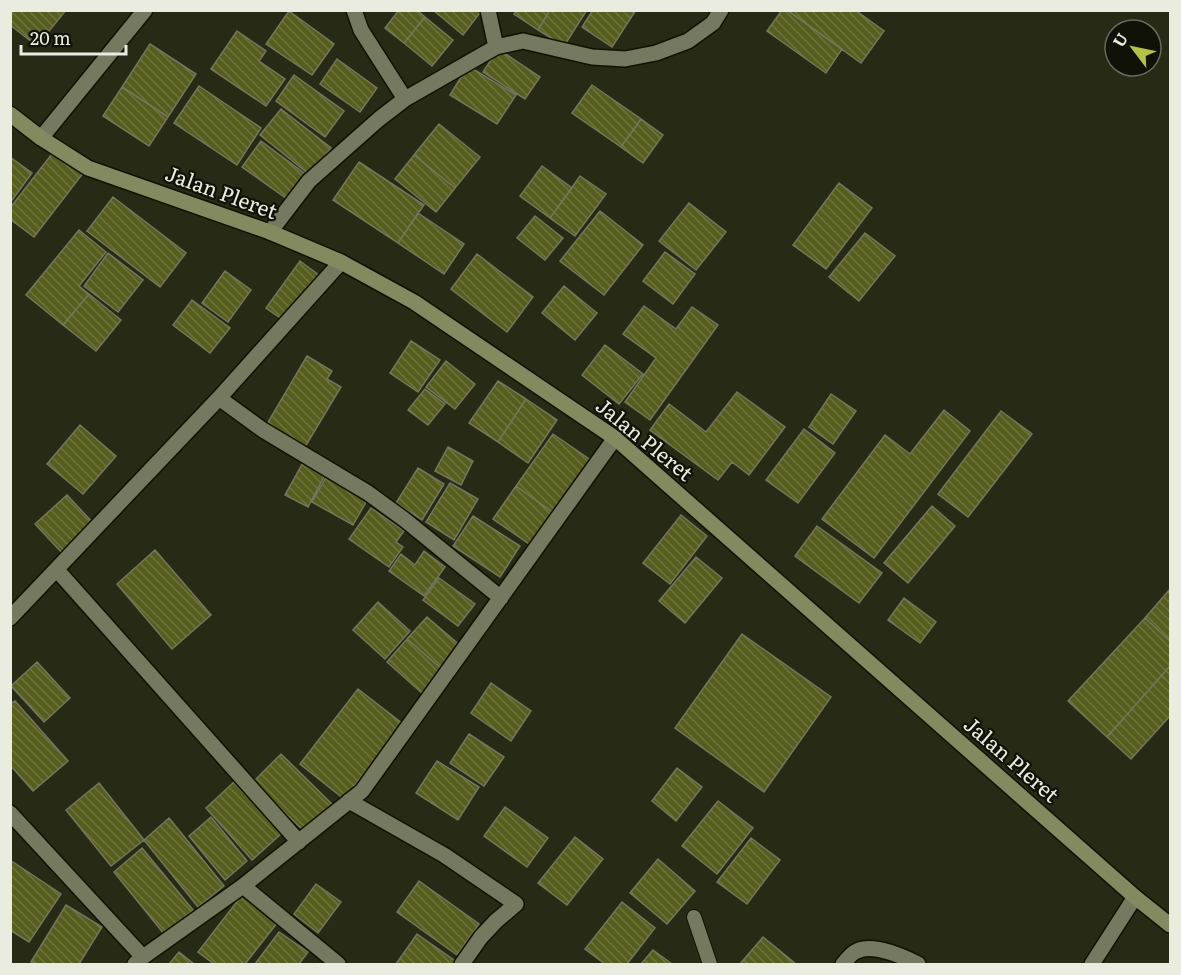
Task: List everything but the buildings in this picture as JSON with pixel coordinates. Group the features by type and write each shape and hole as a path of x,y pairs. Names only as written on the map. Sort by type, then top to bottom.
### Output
{"main road":[{"name":"Jalan Pleret","path":"10,114 41,138 88,168 270,232 341,262 414,302 615,438 1135,897 1170,925"}],"street":[{"path":"41,138 145,10"},
{"path":"354,10 361,30 405,99"},
{"path":"488,10 496,47"},
{"path":"270,232 309,182 379,119 405,99 496,47 523,41 592,57 625,59 656,53 688,41 713,23 721,10"},
{"path":"10,618 219,398 341,262"},
{"path":"219,398 263,430 368,493 501,598"},
{"path":"10,813 139,961 243,886 362,791 615,438"},
{"path":"57,570 299,842"},
{"path":"349,801 444,855 516,904 481,937 462,964"},
{"path":"243,886 338,964"},
{"path":"1092,964 1135,897"},
{"path":"843,964 855,951 866,948 904,957 918,964"}],"lane":[{"path":"694,917 710,964"}]}
